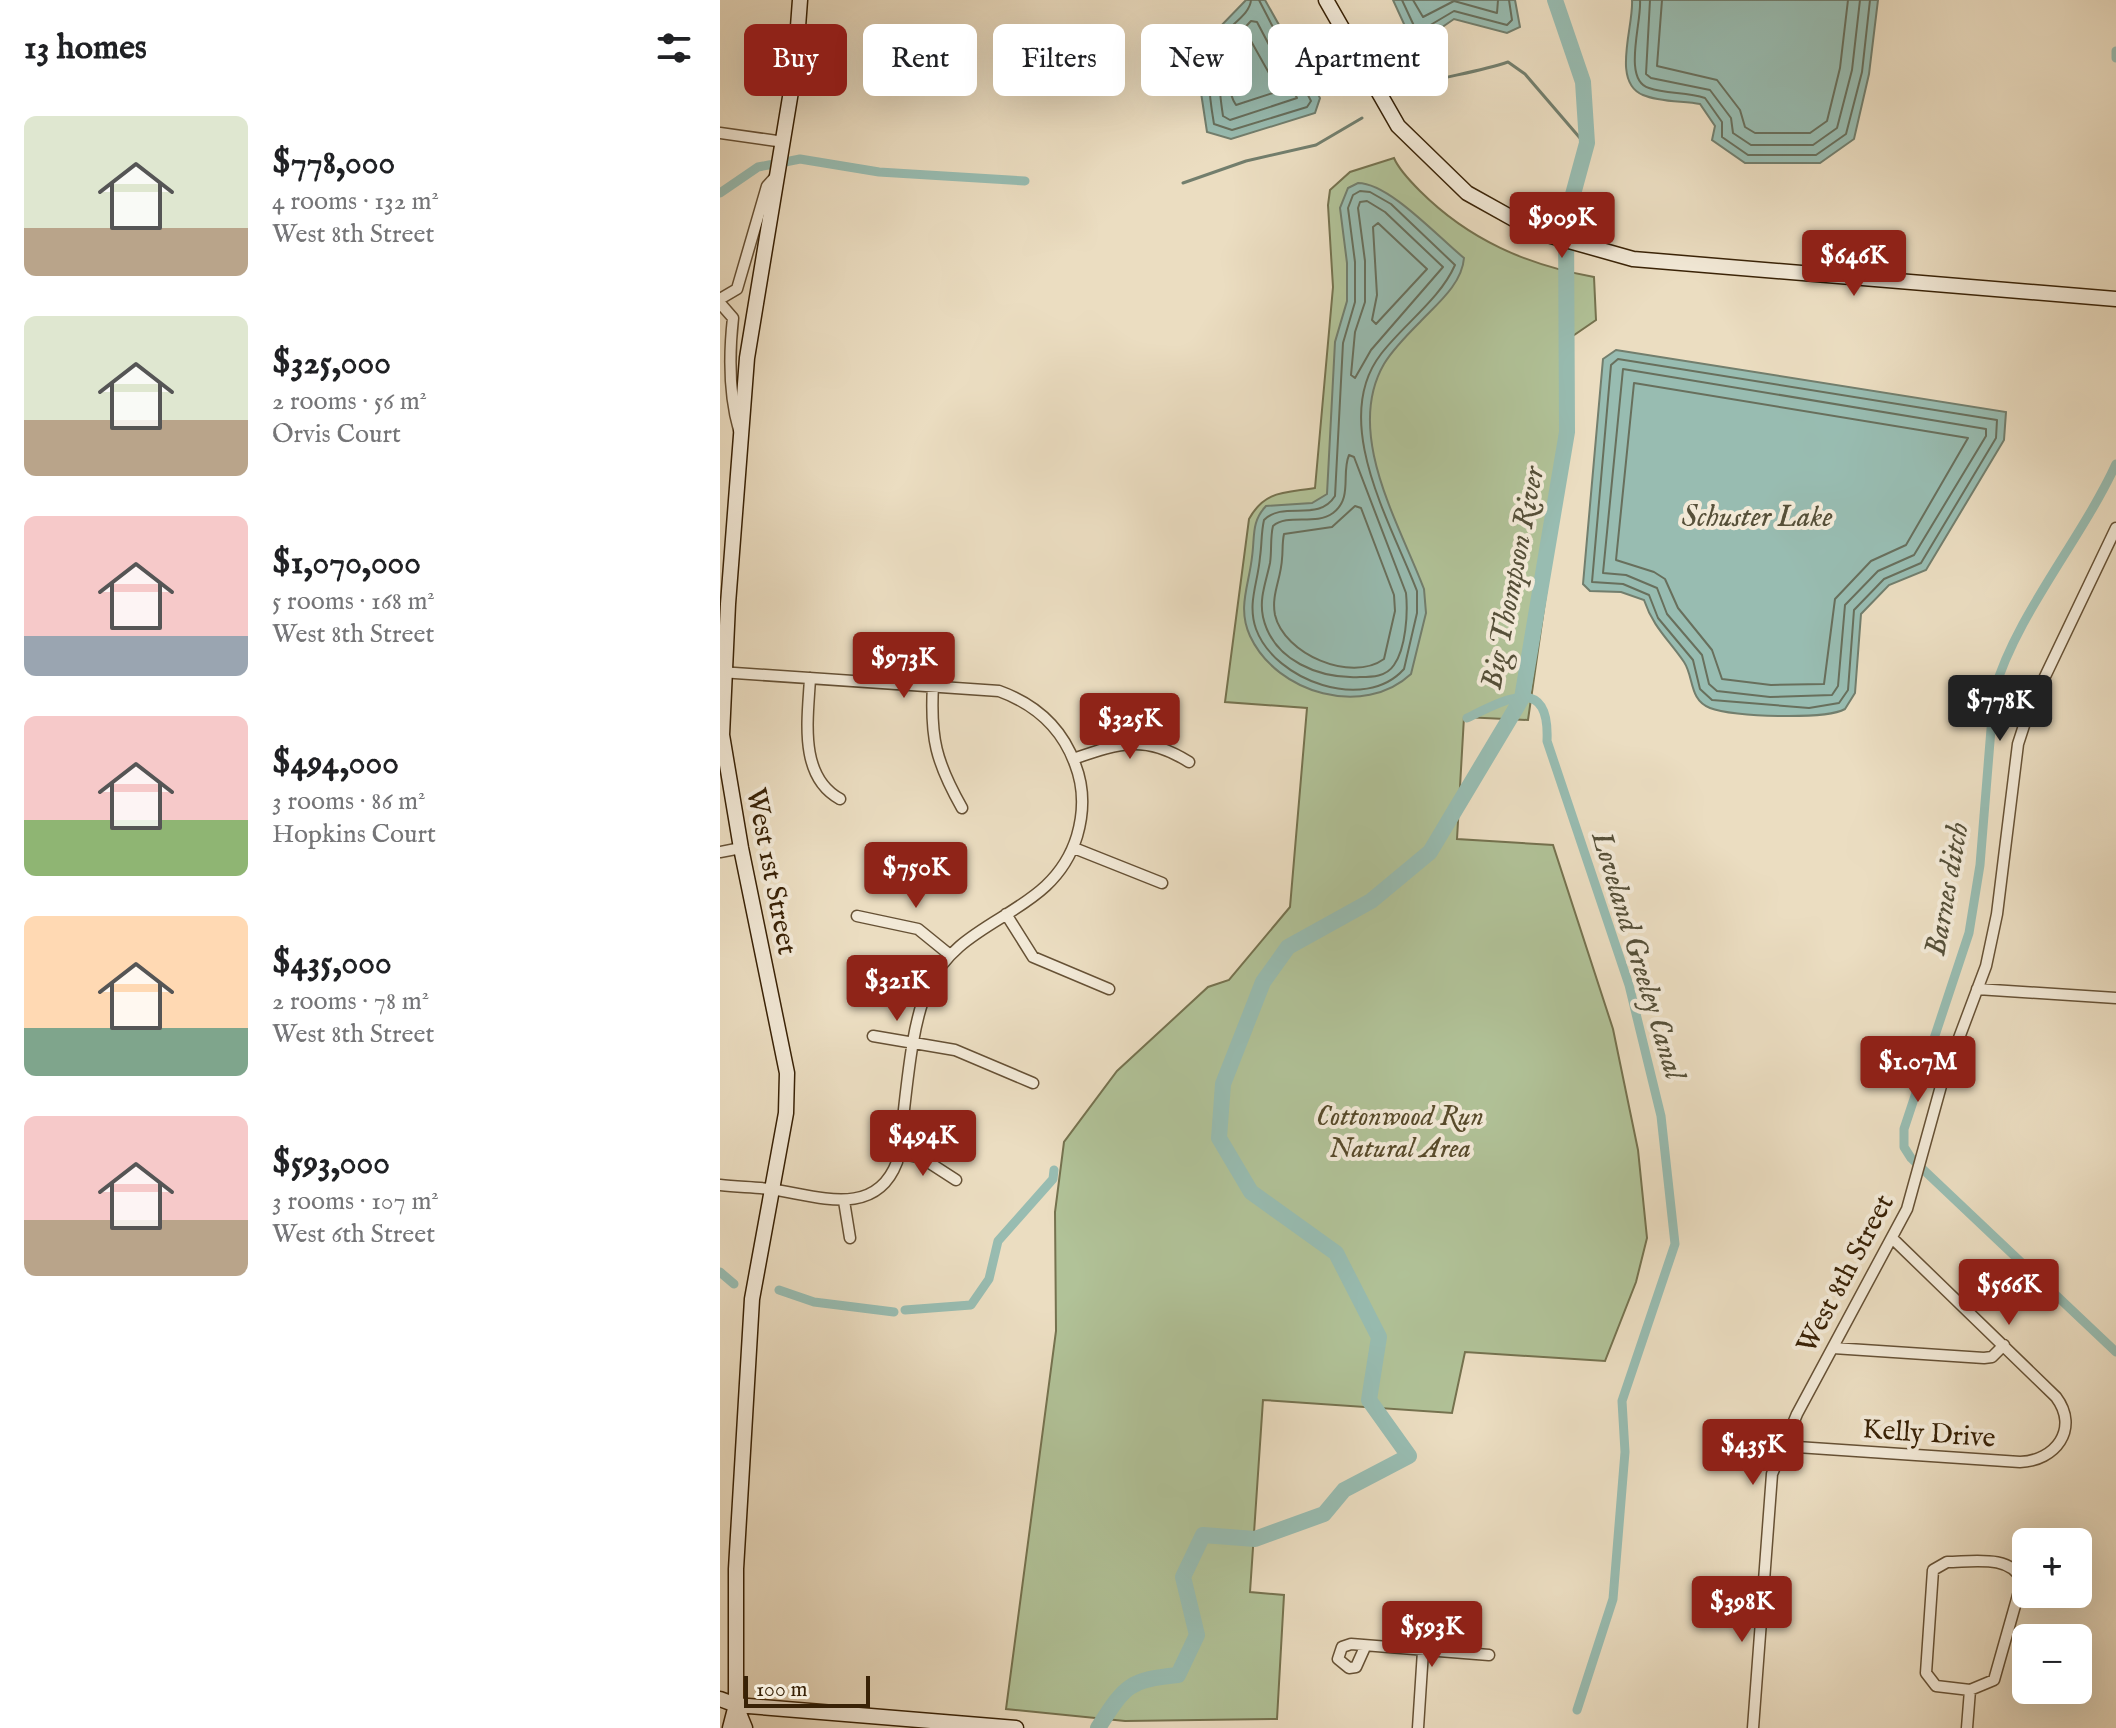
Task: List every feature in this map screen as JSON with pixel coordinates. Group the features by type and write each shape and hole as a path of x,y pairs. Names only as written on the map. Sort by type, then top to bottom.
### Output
{"main road":[{"name":"West 1st Street","path":"730,1728 736,1705 736,1569 752,1299 786,1113 787,1073 723,746 723,673 752,321 784,142 800,0"},
{"path":"1326,0 1398,126 1467,193 1537,232 1598,252 1678,263 2116,299"},
{"path":"720,1699 736,1705 1016,1728"},
{"name":"West 1st Street","path":"736,1705 745,1728"},
{"path":"720,1709 736,1705"}],"street":[{"path":"720,133 784,142"},
{"path":"742,440 735,414 730,345 733,318 720,301 737,289 767,186 778,175"},
{"name":"West 8th Street","path":"1753,1728 1772,1474 1782,1446 1907,1209 1941,1086 1977,989 1997,914 2018,744 2029,710 2116,528"},
{"path":"720,1185 770,1189 844,1201 868,1195 880,1187 894,1169 898,1153 915,1044 928,988 950,955 968,938 1048,887 1074,848 1082,820 1082,795 1073,759 1049,721 1014,696 985,688 723,673"},
{"path":"810,678 809,737 815,776 840,799"},
{"path":"933,685 933,741 942,774 962,808"},
{"path":"1073,759 1107,747 1140,743 1165,747 1189,762"},
{"path":"720,852 741,848"},
{"path":"1074,848 1162,883"},
{"path":"1006,914 1033,957 1109,989"},
{"path":"857,916 918,929 950,955"},
{"path":"1977,989 2116,998"},
{"path":"873,1036 955,1050 1033,1083"},
{"path":"898,1153 922,1158 956,1180"},
{"path":"844,1201 850,1238"},
{"path":"1833,1348 1984,1358 1992,1357 2004,1345 1892,1238"},
{"name":"Kelly Drive","path":"1782,1446 2020,1462 2045,1458 2062,1438 2065,1421 2059,1401 2004,1345"},
{"path":"1947,1562 2006,1563 2022,1581 1998,1666 1994,1680 1970,1690 1936,1686 1926,1673 1933,1570 1947,1562"},
{"path":"1365,1647 1489,1655"},
{"path":"1418,1728 1423,1651"},
{"path":"1967,1728 1970,1690"}],"green space":[{"name":"Cottonwood Run Natural Area","path":"1394,158 1420,191 1479,237 1545,265 1594,277 1596,320 1567,340 1570,427 1528,720 1464,717 1457,839 1553,845 1613,1029 1638,1150 1647,1238 1636,1282 1605,1361 1465,1352 1452,1413 1263,1400 1250,1592 1284,1595 1277,1719 1125,1721 1006,1709 1056,1331 1055,1212 1064,1142 1117,1071 1208,987 1229,980 1290,907 1307,708 1225,702 1249,519 1262,503 1277,494 1315,488 1333,287 1328,205 1330,190 1350,172"}],"water":[{"path":"1246,0 1265,0 1278,24 1268,24 1268,96 1319,96 1315,113 1231,139 1207,132 1202,96 1252,96 1252,24 1223,24"},
{"path":"1393,0 1515,0 1520,27 1507,33 1454,19 1447,24 1404,24"},
{"path":"1632,0 1878,0 1869,74 1854,139 1820,163 1745,163 1712,140 1715,126 1700,104 1656,99 1633,88 1626,66"},
{"path":"1358,183 1370,185 1398,201 1464,258 1454,285 1392,353 1373,391 1370,419 1372,448 1390,507 1424,589 1426,613 1411,674 1392,687 1370,695 1347,697 1300,685 1280,673 1263,656 1250,636 1244,606 1254,530 1261,512 1266,506 1312,503 1327,494 1335,342 1347,301 1347,263 1340,208 1348,188"},
{"name":"Schuster Lake","path":"1616,350 2006,412 2004,440 1926,570 1889,585 1861,614 1855,693 1845,709 1819,715 1778,716 1738,714 1710,708 1698,700 1684,662 1657,626 1644,600 1621,592 1590,591 1583,584 1603,359"}],"waterway":[{"name":"Big Thompson River","path":"1098,1728 1129,1688 1148,1679 1178,1675 1197,1635 1183,1577 1203,1535 1255,1539 1324,1514 1344,1490 1409,1456 1369,1400 1379,1337 1336,1253 1251,1192 1219,1138 1223,1084 1263,982 1288,947 1371,901 1430,852 1522,698 1567,432 1566,220 1587,143 1583,82 1555,0"},
{"name":"Barnes ditch","path":"2116,51 2116,58"},
{"path":"1448,77 1508,62 1525,74 1586,145"},
{"path":"1183,183 1246,161 1316,145 1362,118"},
{"path":"785,162 800,159 879,172 1025,181"},
{"path":"720,193 758,167 774,164"},
{"name":"Barnes ditch","path":"2116,464 2017,635 1994,692 1980,865 1969,933 1904,1129 1904,1147 1911,1158 2116,1352"},
{"name":"Loveland Greeley Canal","path":"1467,718 1510,699 1533,699 1541,706 1546,720 1547,741 1629,985 1661,1116 1675,1244 1622,1401 1625,1452 1613,1599 1577,1710"},
{"path":"905,1310 971,1305 989,1279 998,1241 1053,1179 1054,1170"},
{"path":"720,1272 734,1284"},
{"path":"779,1290 814,1302 894,1312"}]}
